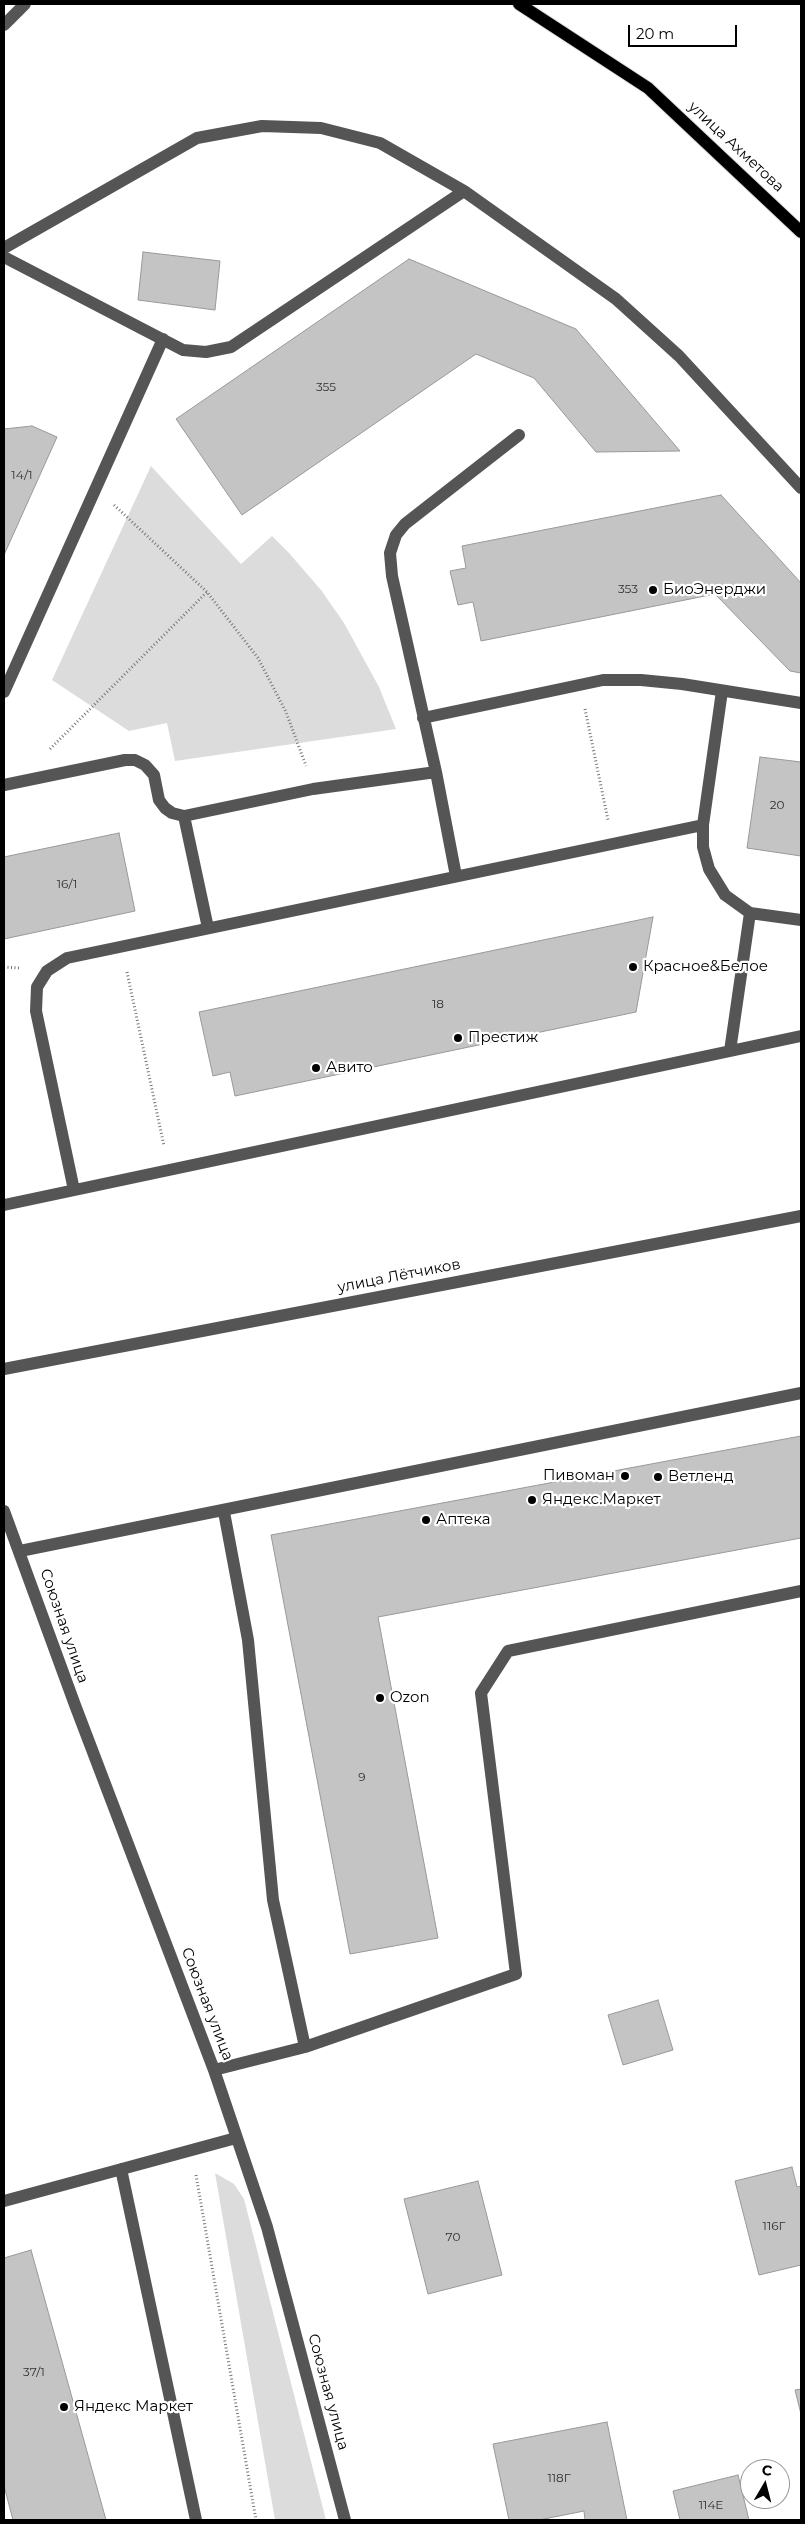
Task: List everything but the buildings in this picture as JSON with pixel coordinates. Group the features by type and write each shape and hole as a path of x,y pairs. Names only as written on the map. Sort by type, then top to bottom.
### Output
{"main road":[{"name":"улица Ахметова","path":"519,4 648,88 801,232"}],"street":[{"path":"4,25 25,4"},
{"path":"4,248 197,138 262,126 321,128 380,143 464,191 588,277 644,323 679,356 801,488"},
{"path":"4,257 183,350 206,352 231,347 464,191"},
{"path":"4,692 164,339"},
{"path":"456,876 436,772 392,576 390,553 396,535 405,524 519,435"},
{"path":"423,718 602,680 641,680 722,690 801,703"},
{"path":"722,690 703,825 703,847 708,868 725,895 750,913 801,920"},
{"path":"10,784 125,760 135,760 145,765 154,776 159,800 165,808 172,813 184,816 313,789 436,772"},
{"path":"184,816 208,928"},
{"path":"74,1190 36,1010 37,988 47,971 67,958 703,825"},
{"path":"730,1051 750,913"},
{"path":"4,1205 801,1036"},
{"name":"улица Лётчиков","path":"4,1369 801,1216"},
{"path":"20,1551 224,1512 801,1393"},
{"name":"Союзная улица","path":"4,1511 75,1705 214,2070 267,2228 345,2520"},
{"path":"224,1512 248,1640 273,1900 305,2048"},
{"path":"214,2070 305,2048 516,1974 481,1693 508,1651 801,1591"},
{"path":"4,2202 236,2138"},
{"path":"122,2169 196,2520"}],"path":[{"path":"96,488 207,592 258,658 286,712 313,789"},
{"path":"10,784 207,592"},
{"path":"580,685 613,843"},
{"path":"121,946 169,1170"},
{"path":"191,2150 256,2520"}],"shaded area":[{"path":"151,466 241,564 272,536 289,553 321,590 344,623 379,687 396,729 175,761 167,723 129,731 52,680"},
{"path":"215,2173 234,2184 244,2199 326,2520 275,2520"}],"place":[{"name":"БиоЭнерджи","path":"653,590"},
{"name":"Красное&Белое","path":"633,967"},
{"name":"Престиж","path":"458,1038"},
{"name":"Авито","path":"316,1068"},
{"name":"Пивоман","path":"625,1476"},
{"name":"Ветленд","path":"658,1477"},
{"name":"Яндекс.Маркет","path":"532,1500"},
{"name":"Аптека","path":"426,1520"},
{"name":"Ozon","path":"380,1698"},
{"name":"Яндекс Маркет","path":"64,2407"}]}
